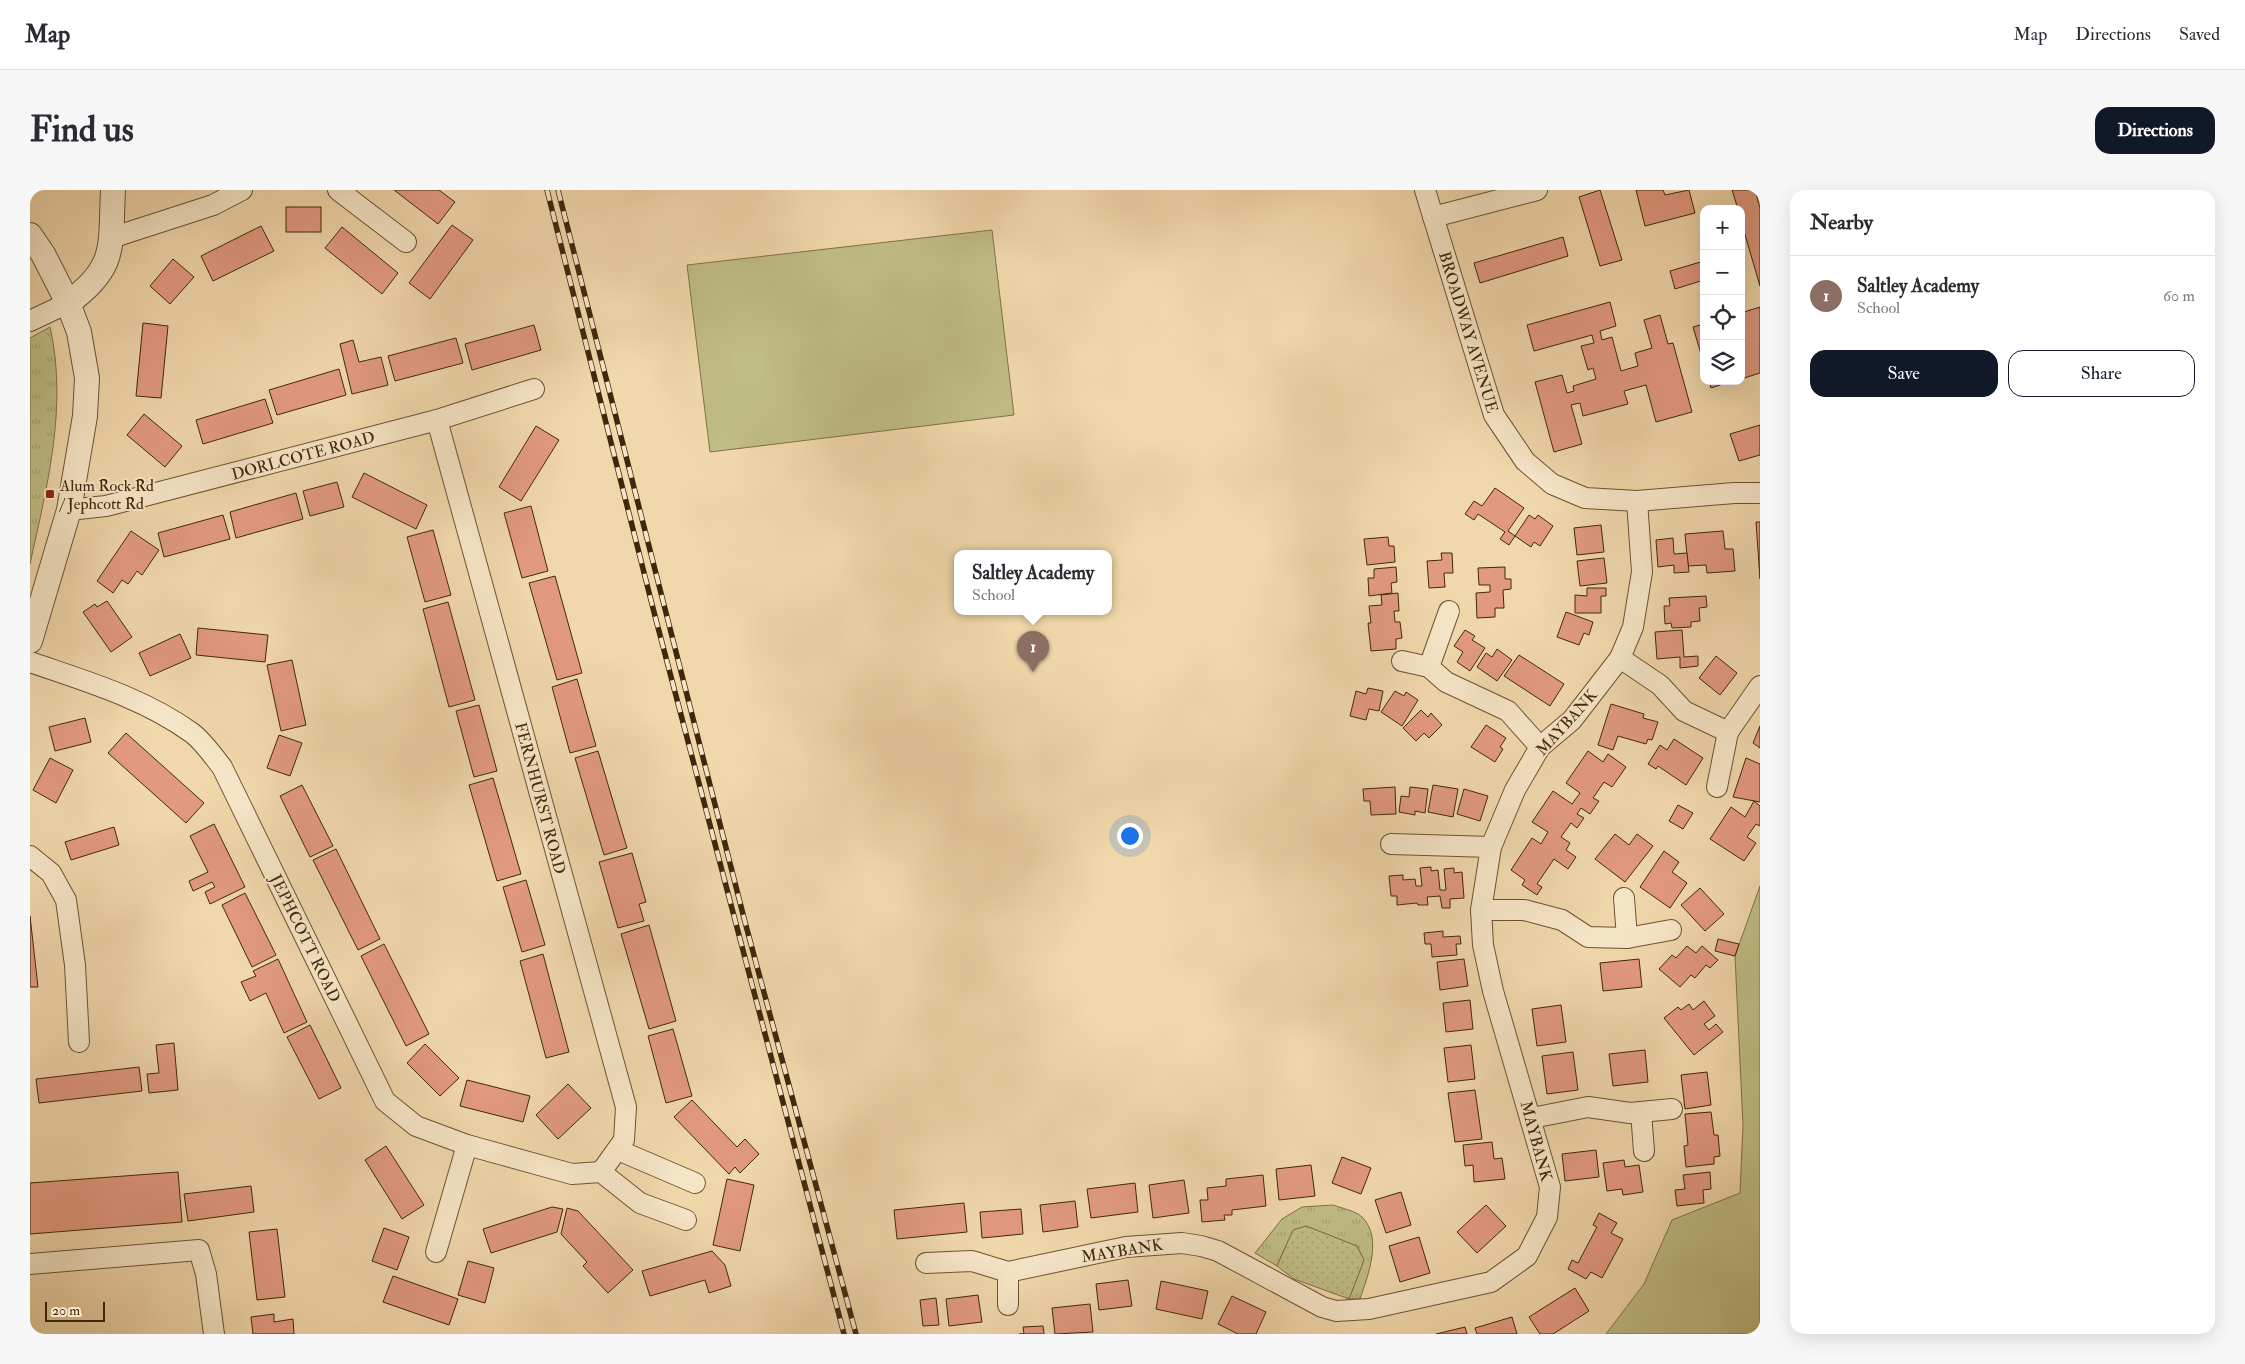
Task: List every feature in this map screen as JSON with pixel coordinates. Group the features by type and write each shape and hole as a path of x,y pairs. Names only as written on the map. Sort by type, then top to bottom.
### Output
{"street":[{"path":"30,321 68,303 96,280 109,256 114,190"},
{"path":"111,238 213,204 242,190"},
{"path":"338,190 406,242"},
{"name":"BROADWAY AVENUE","path":"1426,190 1494,415 1525,461 1552,484 1585,498 1637,501 1734,493 1760,493"},
{"path":"1433,217 1537,190"},
{"path":"30,235 43,254 68,303 78,332 87,378 85,416 69,510 30,641"},
{"name":"DORLCOTE ROAD","path":"69,510 106,506 437,420 534,389"},
{"name":"FERNHURST ROAD","path":"437,420 626,1107 624,1140 601,1172"},
{"name":"MAYBANK","path":"926,1263 972,1261 1008,1272 1126,1247 1182,1243 1218,1251 1261,1272 1308,1300 1336,1311 1369,1309 1491,1282 1527,1256 1547,1217 1550,1187 1532,1118 1493,990 1483,945 1481,910 1491,847 1515,790 1540,748 1572,720 1620,658 1633,627 1642,572 1637,501"},
{"path":"1429,667 1449,611"},
{"path":"1620,658 1660,685 1684,712 1728,732"},
{"path":"1402,661 1429,667 1446,682 1508,711 1540,748"},
{"name":"JEPHCOTT ROAD","path":"30,662 157,710 193,734 222,767 385,1101 416,1126 467,1145 572,1174 601,1172"},
{"path":"1717,787 1728,732 1760,686"},
{"path":"1391,844 1491,847"},
{"path":"30,856 51,873 66,900 74,965 79,1042"},
{"path":"1624,898 1628,938"},
{"path":"1481,910 1524,910 1562,920 1588,937 1628,938 1671,930"},
{"path":"1532,1118 1588,1107 1630,1113 1672,1109"},
{"path":"1641,1112 1644,1151"},
{"path":"436,1252 467,1145"},
{"path":"618,1150 695,1183"},
{"path":"601,1172 640,1203 686,1220"},
{"path":"30,1264 199,1250 206,1274 214,1334"},
{"path":"1008,1272 1008,1305"}],"green space":[{"path":"992,230 1014,415 710,452 687,265"},
{"path":"50,327 57,387 56,417 49,476 30,564 30,338"},
{"path":"1760,886 1760,1334 1606,1334 1644,1284 1672,1220 1740,1193 1743,1125 1735,956"},
{"path":"1333,1205 1352,1211 1362,1217 1372,1235 1373,1246 1370,1268 1360,1299 1349,1299 1364,1260 1357,1246 1306,1226 1293,1230 1277,1266 1255,1253 1282,1219 1302,1207"},
{"path":"1306,1226 1357,1246 1364,1260 1349,1299 1294,1279 1277,1266 1293,1230"}],"building":[{"path":"394,190 439,190 455,202 438,224"},
{"path":"1600,190 1622,260 1600,266 1579,197"},
{"path":"1636,190 1663,190 1665,195 1689,190 1695,213 1645,226"},
{"path":"1732,190 1755,190 1760,208 1760,286 1745,235 1745,205 1737,205"},
{"path":"286,207 321,207 321,232 286,232"},
{"path":"452,225 473,240 430,299 409,283"},
{"path":"261,226 274,251 213,281 201,256"},
{"path":"342,227 398,273 382,294 325,248"},
{"path":"1563,237 1568,256 1480,283 1474,263"},
{"path":"173,259 194,277 170,304 150,286"},
{"path":"1700,262 1700,281 1675,289 1670,271"},
{"path":"1610,302 1616,326 1600,331 1602,340 1612,337 1621,371 1638,366 1635,353 1652,348 1644,320 1660,315 1668,344 1673,343 1692,412 1656,422 1646,385 1624,391 1628,404 1583,416 1580,403 1571,405 1582,444 1554,452 1535,382 1562,375 1567,393 1574,391 1573,386 1596,379 1593,368 1588,370 1581,346 1594,343 1592,335 1534,351 1527,325"},
{"path":"1760,307 1760,373 1745,378 1745,340 1745,312"},
{"path":"143,323 168,326 161,398 136,396"},
{"path":"534,325 541,350 472,370 465,344"},
{"path":"1700,325 1700,351 1693,327"},
{"path":"456,338 463,363 395,381 388,356"},
{"path":"353,340 359,362 381,357 388,385 352,394 340,344"},
{"path":"339,369 346,395 277,415 269,390"},
{"path":"265,399 273,423 203,444 196,420"},
{"path":"144,414 182,446 165,467 127,435"},
{"path":"1760,425 1760,455 1739,461 1730,434"},
{"path":"536,426 559,440 521,501 499,487"},
{"path":"364,473 427,505 416,529 352,497"},
{"path":"337,482 344,507 310,516 303,491"},
{"path":"1495,488 1524,508 1508,531 1515,536 1509,545 1500,539 1505,532 1478,514 1474,520 1465,514 1474,501 1482,506"},
{"path":"296,493 303,519 236,538 230,512"},
{"path":"531,506 548,571 522,578 504,513"},
{"path":"223,515 230,539 164,557 158,533"},
{"path":"1529,515 1535,519 1538,515 1553,526 1540,546 1534,542 1531,547 1515,536"},
{"path":"1756,522 1760,522 1760,579"},
{"path":"1601,525 1604,552 1577,555 1574,528"},
{"path":"433,530 451,595 425,602 407,537"},
{"path":"131,531 159,550 142,575 137,571 128,584 122,580 113,593 97,581"},
{"path":"1723,531 1725,549 1733,549 1735,571 1707,573 1706,565 1688,566 1685,534"},
{"path":"1388,537 1389,546 1394,546 1395,562 1367,565 1364,539"},
{"path":"1673,538 1674,554 1687,553 1689,572 1674,573 1674,565 1658,567 1656,540"},
{"path":"1441,553 1452,553 1453,573 1444,573 1445,587 1429,588 1427,561 1442,560"},
{"path":"1604,558 1607,583 1580,586 1577,561"},
{"path":"1396,567 1397,582 1391,583 1392,593 1369,596 1368,578 1374,578 1374,569"},
{"path":"1505,567 1505,579 1511,579 1511,589 1503,590 1504,608 1495,608 1495,617 1477,618 1476,593 1490,592 1490,585 1479,585 1478,568"},
{"path":"555,576 582,673 557,680 529,583"},
{"path":"1587,588 1606,588 1606,596 1601,596 1601,613 1575,613 1575,595 1587,596"},
{"path":"1398,593 1399,611 1394,611 1395,622 1400,622 1402,638 1396,639 1396,649 1371,651 1368,623 1371,623 1369,606 1382,605 1381,595"},
{"path":"1706,596 1707,607 1699,608 1700,621 1691,622 1691,627 1672,628 1671,623 1665,624 1664,606 1670,606 1669,598"},
{"path":"107,601 132,637 111,652 83,612 95,604 97,607"},
{"path":"448,602 475,700 449,707 423,609"},
{"path":"1566,612 1593,622 1589,635 1584,633 1579,645 1557,637"},
{"path":"198,628 268,635 265,662 196,655"},
{"path":"1465,630 1475,636 1472,640 1485,648 1470,671 1457,662 1463,652 1454,646"},
{"path":"1682,630 1684,657 1698,656 1698,666 1680,668 1680,657 1657,659 1655,632"},
{"path":"180,634 191,658 150,676 139,653"},
{"path":"1497,649 1512,660 1497,681 1477,667 1486,653 1492,657"},
{"path":"1519,655 1564,684 1550,706 1504,676"},
{"path":"1716,656 1737,673 1720,695 1699,678"},
{"path":"292,660 306,725 281,731 267,665"},
{"path":"577,679 596,746 570,753 552,687"},
{"path":"1368,688 1383,691 1379,711 1369,709 1366,720 1350,716 1356,691 1366,694"},
{"path":"1395,691 1404,696 1406,692 1418,700 1402,726 1381,712"},
{"path":"1611,704 1644,714 1643,718 1658,722 1652,740 1648,739 1646,744 1618,736 1613,750 1598,745"},
{"path":"479,705 497,771 474,777 456,711"},
{"path":"1421,710 1428,717 1431,713 1442,725 1429,738 1424,733 1416,741 1403,728"},
{"path":"85,718 91,742 55,751 49,727"},
{"path":"1486,725 1506,738 1500,747 1503,749 1495,762 1471,747"},
{"path":"1760,726 1760,748 1753,743"},
{"path":"126,733 204,803 186,823 108,753"},
{"path":"279,735 302,743 290,776 267,768"},
{"path":"1674,739 1703,758 1686,785 1658,766 1656,769 1648,764 1660,745 1667,750"},
{"path":"598,751 627,848 604,855 575,758"},
{"path":"1588,751 1603,762 1608,754 1626,767 1612,787 1604,782 1593,798 1599,801 1590,814 1581,808 1577,814 1584,818 1577,828 1571,823 1561,837 1570,843 1566,850 1576,857 1568,869 1554,859 1537,884 1542,887 1537,895 1522,885 1525,880 1511,870 1532,838 1541,844 1548,832 1532,822 1553,791 1572,804 1580,793 1566,783"},
{"path":"50,758 73,770 56,803 33,790"},
{"path":"1746,758 1760,764 1760,802 1733,797"},
{"path":"493,778 521,874 497,881 469,785"},
{"path":"302,785 333,846 310,857 280,796"},
{"path":"1433,785 1458,789 1453,817 1428,812"},
{"path":"1395,787 1396,814 1371,815 1370,801 1364,801 1363,789"},
{"path":"1410,787 1428,789 1425,813 1415,811 1415,815 1399,812 1401,796 1409,797"},
{"path":"1464,789 1488,796 1480,821 1457,814"},
{"path":"1754,801 1760,806 1760,826 1756,824 1747,837 1756,843 1744,861 1710,839 1731,807 1745,817"},
{"path":"1678,805 1693,813 1683,829 1669,821"},
{"path":"214,824 245,887 210,904 205,892 215,887 212,882 193,891 189,881 208,872 190,836"},
{"path":"114,827 119,845 71,860 65,842"},
{"path":"1615,834 1629,845 1637,834 1653,846 1625,882 1595,859"},
{"path":"336,849 380,939 358,950 313,860"},
{"path":"1664,851 1679,862 1672,872 1687,883 1670,908 1640,887"},
{"path":"632,853 646,902 639,904 644,921 618,928 599,862"},
{"path":"1431,867 1431,871 1438,870 1440,890 1446,890 1444,869 1454,868 1454,873 1462,872 1464,898 1450,899 1450,908 1442,908 1440,896 1427,897 1428,905 1418,905 1417,903 1397,905 1397,896 1391,896 1389,876 1403,875 1403,880 1415,879 1416,886 1422,886 1420,868"},
{"path":"526,880 545,945 522,952 503,887"},
{"path":"1700,888 1724,914 1705,931 1681,905"},
{"path":"245,893 276,955 252,967 222,905"},
{"path":"30,916 38,987 30,987"},
{"path":"649,925 676,1021 649,1029 621,934"},
{"path":"1443,931 1443,937 1460,936 1461,944 1456,944 1457,955 1432,957 1431,944 1425,944 1424,933"},
{"path":"1718,939 1739,944 1735,956 1715,951"},
{"path":"384,944 429,1034 406,1046 361,956"},
{"path":"1687,946 1696,953 1702,946 1718,960 1710,968 1706,965 1695,978 1691,975 1680,987 1659,969 1672,955 1676,958"},
{"path":"543,954 569,1052 546,1058 520,961"},
{"path":"278,959 307,1022 284,1033 266,993 250,1001 241,982 256,976 253,971"},
{"path":"1464,959 1468,986 1440,990 1437,962"},
{"path":"1639,959 1642,987 1603,991 1600,963"},
{"path":"1470,1000 1473,1029 1446,1032 1443,1003"},
{"path":"1704,1001 1715,1016 1704,1024 1709,1030 1716,1024 1723,1032 1694,1055 1664,1018 1678,1007 1681,1010 1689,1004 1693,1010"},
{"path":"1561,1005 1566,1042 1537,1046 1532,1009"},
{"path":"310,1025 341,1088 319,1099 287,1037"},
{"path":"673,1029 692,1096 666,1103 648,1036"},
{"path":"174,1043 178,1090 149,1093 147,1074 159,1073 156,1045"},
{"path":"425,1044 459,1078 440,1096 407,1063"},
{"path":"1471,1045 1475,1079 1448,1082 1444,1048"},
{"path":"1645,1050 1648,1082 1613,1086 1609,1054"},
{"path":"1573,1052 1578,1090 1547,1094 1542,1056"},
{"path":"139,1067 142,1091 39,1103 36,1079"},
{"path":"1707,1072 1711,1105 1685,1109 1681,1075"},
{"path":"467,1080 530,1096 523,1122 460,1106"},
{"path":"568,1084 591,1108 558,1139 536,1115"},
{"path":"1475,1090 1482,1139 1455,1142 1448,1093"},
{"path":"692,1100 737,1147 745,1139 759,1154 740,1173 735,1167 729,1174 674,1117"},
{"path":"1711,1112 1714,1135 1718,1135 1720,1156 1714,1157 1714,1164 1686,1167 1684,1146 1688,1145 1685,1114"},
{"path":"1492,1142 1494,1159 1502,1158 1505,1179 1474,1182 1473,1165 1465,1166 1463,1145"},
{"path":"386,1146 424,1205 402,1219 365,1160"},
{"path":"1596,1150 1599,1177 1565,1181 1562,1154"},
{"path":"1342,1157 1371,1168 1361,1194 1332,1183"},
{"path":"1624,1160 1625,1167 1639,1165 1643,1192 1623,1195 1622,1189 1607,1191 1603,1163"},
{"path":"1311,1165 1315,1196 1279,1200 1276,1169"},
{"path":"178,1172 182,1222 30,1234 30,1183"},
{"path":"1710,1172 1711,1189 1703,1190 1704,1203 1677,1206 1675,1190 1685,1189 1683,1175"},
{"path":"1263,1175 1266,1206 1232,1210 1232,1215 1224,1215 1225,1220 1202,1222 1200,1200 1208,1200 1207,1188 1226,1186 1226,1179"},
{"path":"727,1179 754,1185 740,1251 713,1245"},
{"path":"1184,1180 1189,1213 1153,1218 1149,1185"},
{"path":"1135,1183 1138,1212 1091,1218 1087,1189"},
{"path":"251,1186 254,1212 188,1221 184,1194"},
{"path":"1401,1192 1411,1225 1386,1233 1375,1200"},
{"path":"1075,1201 1078,1227 1043,1232 1040,1205"},
{"path":"964,1203 967,1232 897,1239 894,1210"},
{"path":"1486,1205 1506,1226 1477,1253 1457,1232"},
{"path":"552,1207 563,1209 557,1232 491,1253 483,1229"},
{"path":"567,1208 578,1211 633,1270 608,1293 583,1266 587,1262 561,1234"},
{"path":"1021,1209 1023,1234 982,1238 980,1212"},
{"path":"1599,1213 1617,1223 1611,1233 1623,1239 1602,1278 1591,1272 1586,1279 1568,1269 1572,1260 1578,1263 1597,1227 1593,1225"},
{"path":"384,1228 409,1237 397,1270 372,1261"},
{"path":"277,1229 285,1297 257,1300 249,1232"},
{"path":"1419,1237 1430,1273 1400,1282 1389,1246"},
{"path":"712,1251 725,1265 731,1286 709,1293 705,1280 650,1296 642,1271"},
{"path":"468,1261 494,1268 485,1303 458,1295"},
{"path":"393,1276 458,1299 449,1325 383,1302"},
{"path":"1128,1280 1132,1306 1099,1310 1096,1284"},
{"path":"1161,1281 1208,1291 1202,1319 1156,1309"},
{"path":"1575,1288 1589,1311 1553,1334 1540,1334 1529,1317"},
{"path":"978,1295 982,1322 949,1326 946,1299"},
{"path":"1232,1296 1266,1312 1256,1334 1238,1334 1218,1324"},
{"path":"936,1298 939,1325 923,1326 920,1300"},
{"path":"1090,1304 1093,1332 1055,1334 1052,1308"},
{"path":"274,1314 274,1322 293,1319 294,1334 253,1334 251,1317"},
{"path":"1512,1317 1517,1334 1477,1334 1475,1328"},
{"path":"1043,1326 1044,1334 1024,1334 1023,1327"},
{"path":"1465,1327 1467,1334 1436,1334"}],"railway":[{"path":"547,190 655,616 844,1334"},
{"path":"558,190 745,922 856,1334"}],"place":[{"name":"Alum Rock Rd / Jephcott Rd","path":"50,494"},
{"name":"Saltley Academy","path":"1033,672"}]}
